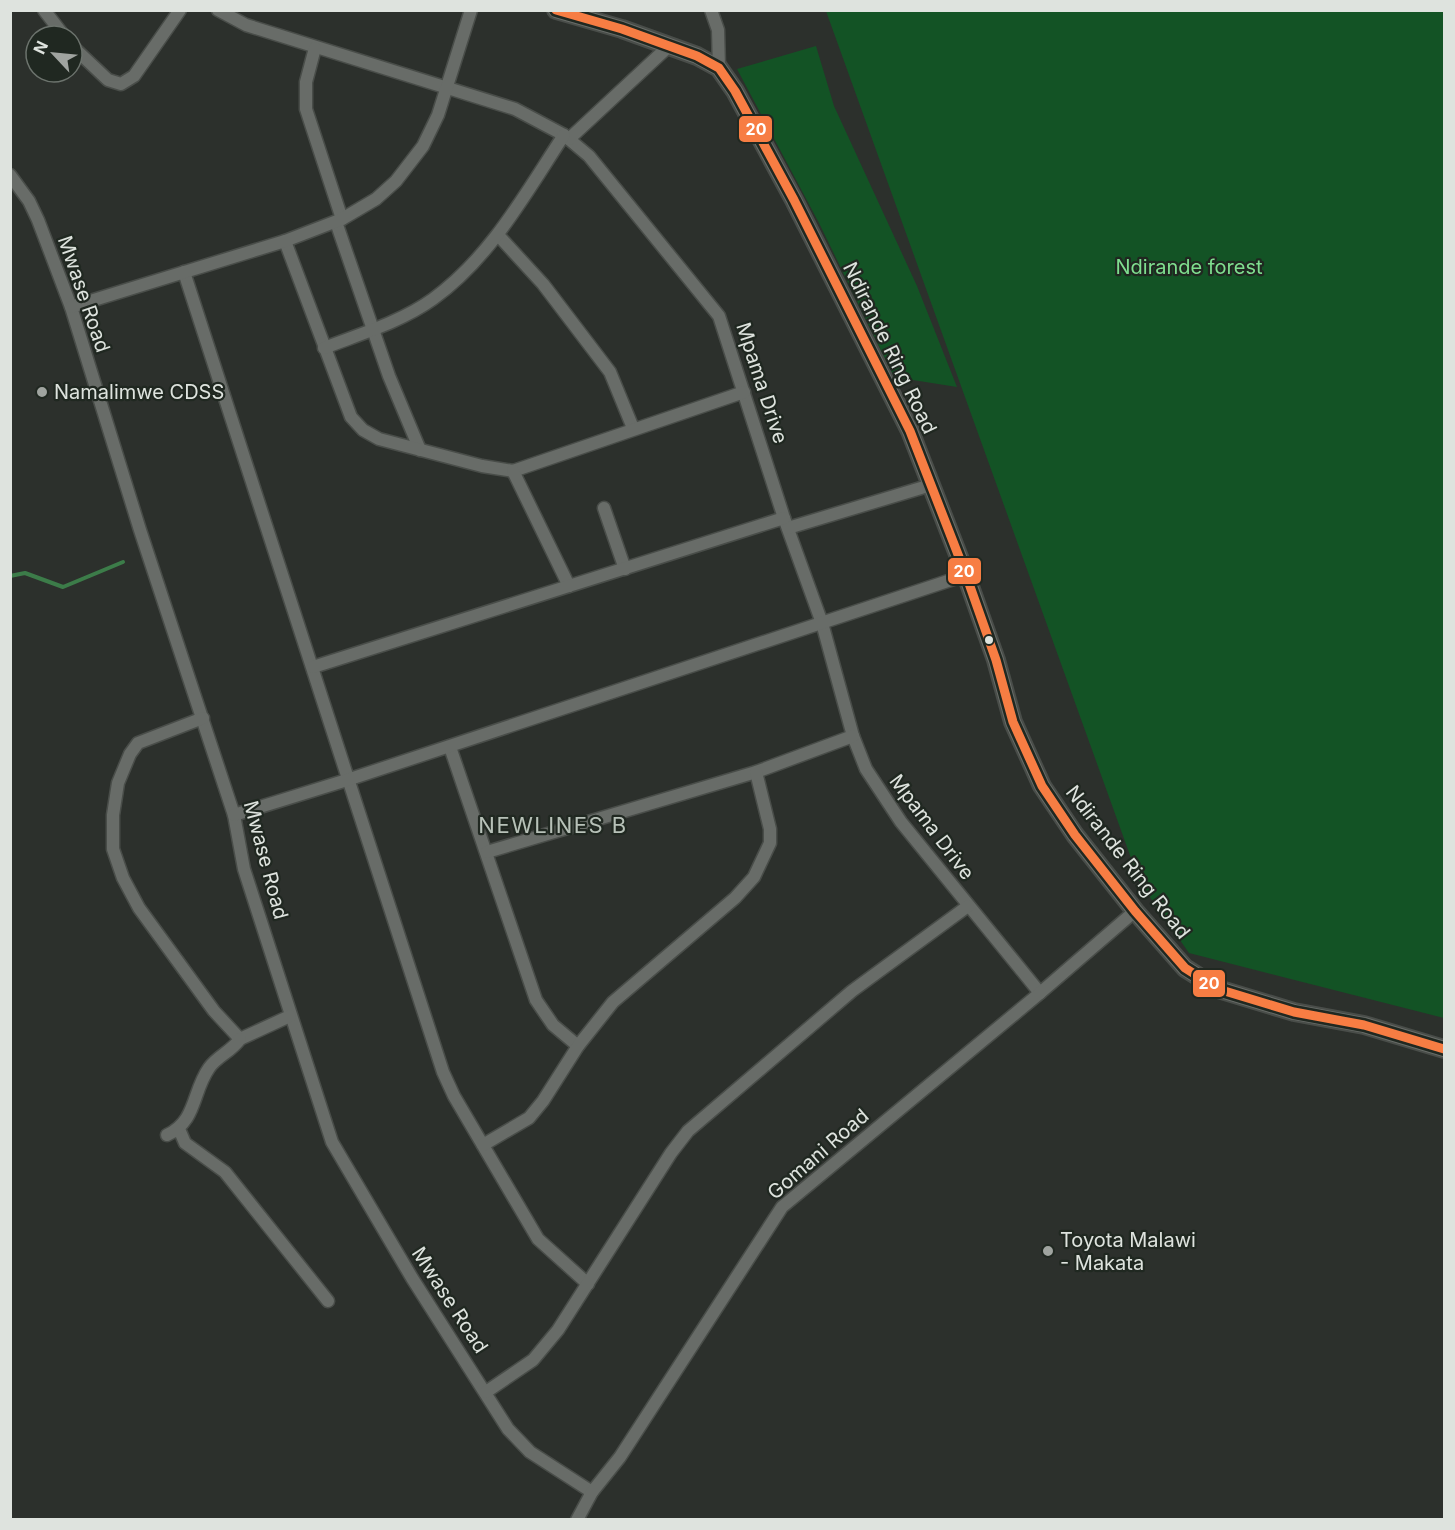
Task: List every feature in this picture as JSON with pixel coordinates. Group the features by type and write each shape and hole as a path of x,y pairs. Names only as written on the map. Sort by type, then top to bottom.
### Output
{"street":[{"path":"44,10 54,24"},
{"path":"84,57 108,80 121,84 134,76 180,10"},
{"name":"Mpama Drive","path":"218,10 246,25 515,110 567,137 589,156 710,302 726,331 786,523 822,623 853,736 866,769 880,793 968,906 1040,993"},
{"path":"71,308 285,241 339,220 376,199 409,166 423,146 438,115 471,10"},
{"path":"556,10 669,46 719,68 718,30 711,10"},
{"path":"324,348 373,329 433,300 465,272 498,235 567,137 669,46"},
{"path":"315,48 304,97 373,329 389,376 420,450"},
{"name":"Ndirande Ring Road","path":"719,68 751,117 910,431 966,575 996,660 1013,722 1042,786 1075,835 1135,911 1185,968 1218,989 1294,1012 1364,1025 1444,1049"},
{"name":"Mwase Road","path":"10,175 29,201 38,220 71,308 140,530 234,815 244,869 332,1142 412,1278 508,1429 530,1452 592,1492"},
{"path":"498,235 564,310 610,372 633,428"},
{"path":"285,241 324,348 355,422 378,439 482,466 513,471 633,428 744,392"},
{"path":"184,272 443,1072 538,1239 588,1284"},
{"path":"513,471 569,586"},
{"path":"313,667 625,568 931,485"},
{"path":"604,508 625,568"},
{"path":"234,815 450,747 966,575"},
{"path":"203,718 138,743 130,754 118,783 113,815 113,849 123,878 138,908 214,1011 240,1039"},
{"path":"488,852 756,772 853,736"},
{"path":"450,747 488,852 536,1000 553,1025 578,1046"},
{"path":"483,1145 529,1118 543,1101 578,1046 613,1002 735,898 754,877 770,843 770,829 756,772"},
{"path":"486,1392 533,1360 558,1330 671,1153 688,1131 852,991 968,906"},
{"name":"Gomani Road","path":"577,1520 592,1492 620,1457 782,1207 1135,911"},
{"path":"167,1135 179,1129 195,1103 207,1071 214,1062 233,1049 240,1039 290,1016"},
{"path":"179,1129 185,1143 225,1172 328,1301"}],"green space":[{"name":"Ndirande forest","path":"826,11 1444,11 1444,1018 1189,953 1140,883"},
{"path":"816,46 834,106 917,286 957,387 894,377 819,223 737,69"}],"waterway":[{"path":"10,576 25,573 63,587 123,562"}],"transit line":[{"name":"20","path":"556,10 622,29 697,56 719,68 735,91 794,200 910,431 966,575 996,660 1013,722 1042,786 1075,835 1135,911 1185,968 1218,989 1294,1012 1364,1025 1444,1049"}],"place":[{"name":"Namalimwe CDSS","path":"42,392"},
{"name":"Toyota Malawi - Makata","path":"1048,1251"}],"district":[{"name":"NEWLINES B","path":"553,825"}]}
